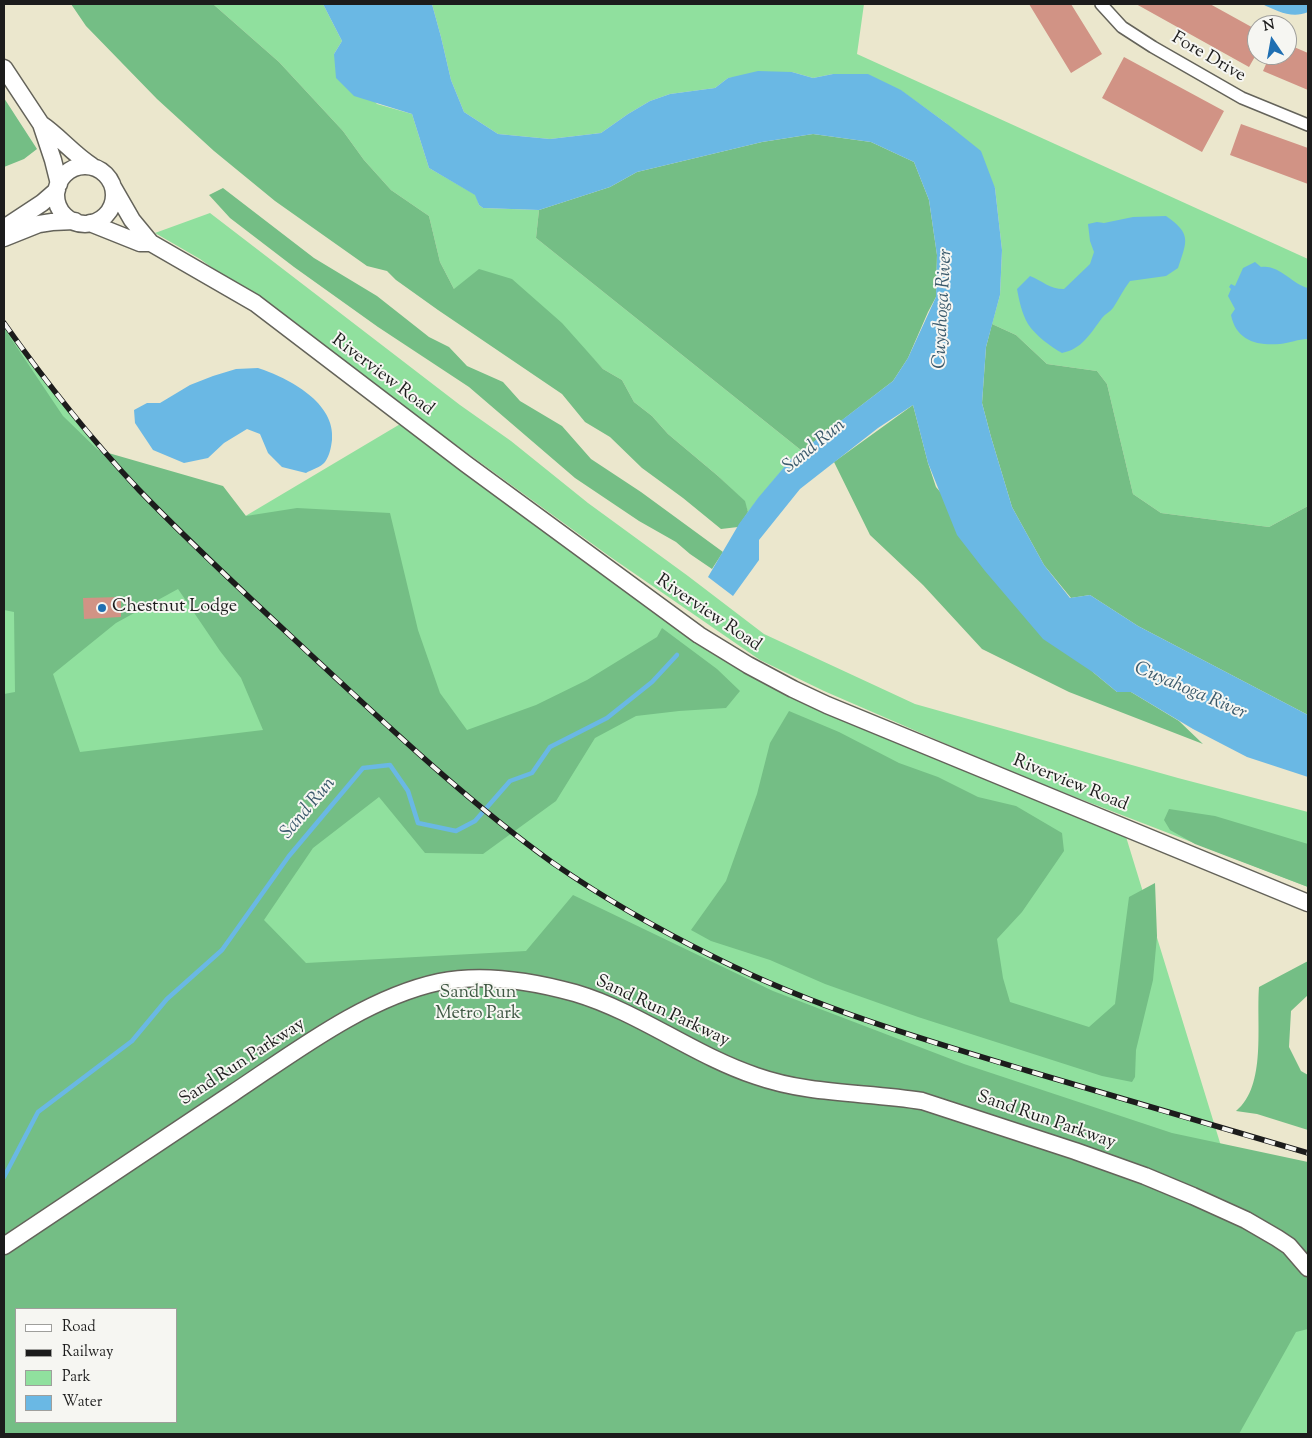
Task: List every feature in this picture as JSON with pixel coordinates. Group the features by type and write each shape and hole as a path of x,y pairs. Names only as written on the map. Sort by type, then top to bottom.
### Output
{"main road":[{"path":"4,68 41,124 54,160 58,187 57,198 62,212 82,222"},
{"path":"4,238 39,224 99,220 107,214 112,206 114,187 106,174 69,149 41,124"},
{"path":"4,228 42,204 58,187 63,177 76,167 92,166"},
{"name":"Riverview Road","path":"114,187 129,215 150,243 255,303 452,453 683,623 748,665 793,689 837,709 1308,903"},
{"name":"Riverview Road","path":"82,222 140,243 150,243"},
{"name":"Sand Run Parkway","path":"4,1246 287,1057 359,1013 402,993 423,986 456,979 477,978 525,982 596,1000 690,1048 757,1077 812,1090 922,1101 1075,1151 1145,1176 1246,1220 1289,1246 1308,1268"}],"street":[{"name":"Fore Drive","path":"1101,4 1122,27 1153,47 1242,98 1308,125"}],"green space":[{"path":"71,4 213,4 279,62 343,131 364,160 391,190 429,216 440,262 454,289 479,269 512,279 562,323 603,369 622,380 634,402 652,416 668,434 745,501 748,512 738,527 721,529 642,468 610,437 585,422 562,394 438,310 396,280 387,271 367,266 275,201 214,151 157,99 86,26"},
{"path":"213,4 323,4 342,41 334,54 377,104 412,114 429,168 476,195 479,205 483,208 539,210 536,238 802,451 791,459 748,512 744,501 718,476 668,434 652,416 634,402 622,380 603,369 583,348 454,289 440,262 429,216 391,190 364,160 343,131 279,62"},
{"path":"432,4 864,4 857,54 1308,259 1308,506 1269,527 1161,513 1133,494 1107,384 1097,371 1047,364 1016,335 992,324 1000,295 1002,250 995,188 946,123 900,90 833,74 813,78 792,72 728,78 715,88 670,94 650,101 601,133 550,139 498,134 464,112 451,80"},
{"path":"4,98 37,149 24,159 4,167"},
{"path":"813,134 871,142 914,162 929,200 937,255 936,297 908,358 893,381 802,451 536,238 539,210 610,187 637,172 762,142"},
{"path":"223,188 314,258 377,296 429,337 449,347 467,366 503,382 520,401 562,426 591,459 641,492 723,552 712,569 676,542 639,521 575,478 469,387 378,327 294,267 230,218 209,195"},
{"path":"210,213 460,405 511,441 588,503 764,634 915,704 1178,778 1308,812 1308,887 1013,773 824,691 760,660 609,556 200,259 155,233"},
{"name":"Sand Run Metro Park","path":"4,323 51,386 101,447 143,494 195,546 407,420 744,663 1123,827 1225,1159 1308,1172 1308,1434 4,1434"},
{"path":"992,324 1016,335 1047,364 1097,371 1107,384 1133,494 1161,513 1269,527 1308,506 1308,715 1138,626 1090,595 1071,598 1044,565 1012,507 982,403 986,347"},
{"name":"Sand Run Metro Park","path":"4,328 63,416 98,450 223,486 246,516 297,508 390,513 418,630 440,693 467,730 536,705 587,680 657,637 662,628 717,669 740,691 726,708 636,716 595,738 556,801 483,854 425,853 379,797 313,848 264,920 306,963 526,951 573,895 773,991 964,1064 1172,1133 1308,1162 1308,1329 1296,1332 1239,1434 4,1434 4,694 15,692 14,612 4,610","holes":["178,589 220,651 241,678 263,730 80,752 53,674 116,623"]},
{"path":"913,405 936,487 1094,673 1117,692 1131,692 1179,721 1203,744 1069,692 982,649 923,585 870,535 834,462"},
{"path":"789,711 839,732 899,763 938,777 978,797 1016,806 1062,833 1064,851 1022,912 997,939 1003,978 1010,1002 1089,1027 1115,1004 1129,897 1155,883 1157,936 1153,980 1136,1050 1135,1077 1132,1082 1102,1076 918,1017 825,984 770,960 711,941 691,930 726,881 757,794 770,743"},
{"path":"1169,809 1215,816 1308,844 1308,887 1195,844 1170,830 1164,820"},
{"path":"1308,961 1308,995 1291,1011 1289,1047 1301,1071 1308,1075 1308,1130 1257,1114 1236,1111 1246,1100 1256,1071 1259,987"}],"water":[{"name":"Cuyahoga River","path":"323,4 432,4 451,80 464,112 498,134 550,139 601,133 650,101 670,94 715,88 728,78 758,71 792,72 813,78 833,74 868,74 901,90 946,123 981,151 995,188 1002,250 1000,295 986,347 982,403 1012,507 1044,565 1070,598 1090,595 1138,626 1308,715 1308,777 1247,757 1193,729 1131,692 1117,692 1094,673 1043,639 957,535 928,463 913,405 878,428 800,489 759,540 759,560 733,596 708,577 739,524 791,459 893,381 908,358 936,297 937,255 929,200 914,162 871,142 813,134 762,142 637,172 610,187 539,210 483,208 479,205 475,195 429,168 412,114 354,96 336,78 334,54 342,41"},
{"path":"1262,4 1308,4 1308,12 1302,14 1296,15"},
{"path":"1166,216 1184,233 1184,251 1178,268 1166,276 1130,281 1112,309 1103,317 1085,340 1069,351 1062,353 1031,328 1022,311 1017,289 1030,276 1050,286 1064,289 1090,264 1094,252 1090,241 1088,224 1133,217"},
{"path":"1255,262 1261,267 1274,268 1296,283 1308,288 1308,339 1280,344 1263,344 1248,340 1237,330 1231,315 1235,309 1228,296 1231,289 1229,287 1231,284 1235,286 1243,268"},
{"path":"258,368 296,385 319,404 331,427 332,440 328,457 321,465 306,473 282,467 268,453 260,434 247,429 224,443 208,458 184,463 153,450 135,423 134,410 147,403 160,403 190,385 213,376 236,369"}],"building":[{"path":"1029,4 1071,4 1102,54 1071,73"},
{"path":"1136,4 1210,4 1247,24 1247,65 1250,65 1249,67"},
{"path":"1297,48 1308,53 1308,90 1263,71 1266,65 1297,65"},
{"path":"1124,57 1224,111 1202,152 1102,98"},
{"path":"1241,124 1308,148 1308,184 1230,155"},
{"name":"Chestnut Lodge","path":"121,597 121,617 84,619 83,598"}],"waterway":[{"name":"Sand Run","path":"4,1177 38,1112 132,1041 167,999 222,950 289,856 363,768 390,765 408,791 418,823 456,831 475,821 510,781 532,773 550,747 607,718 652,682 677,655"}],"railway":[{"path":"4,323 52,388 103,450 139,490 202,553 459,789 553,863 613,902 654,926 755,977 869,1021 1308,1153"}],"place":[{"name":"Chestnut Lodge","path":"102,608"}]}
